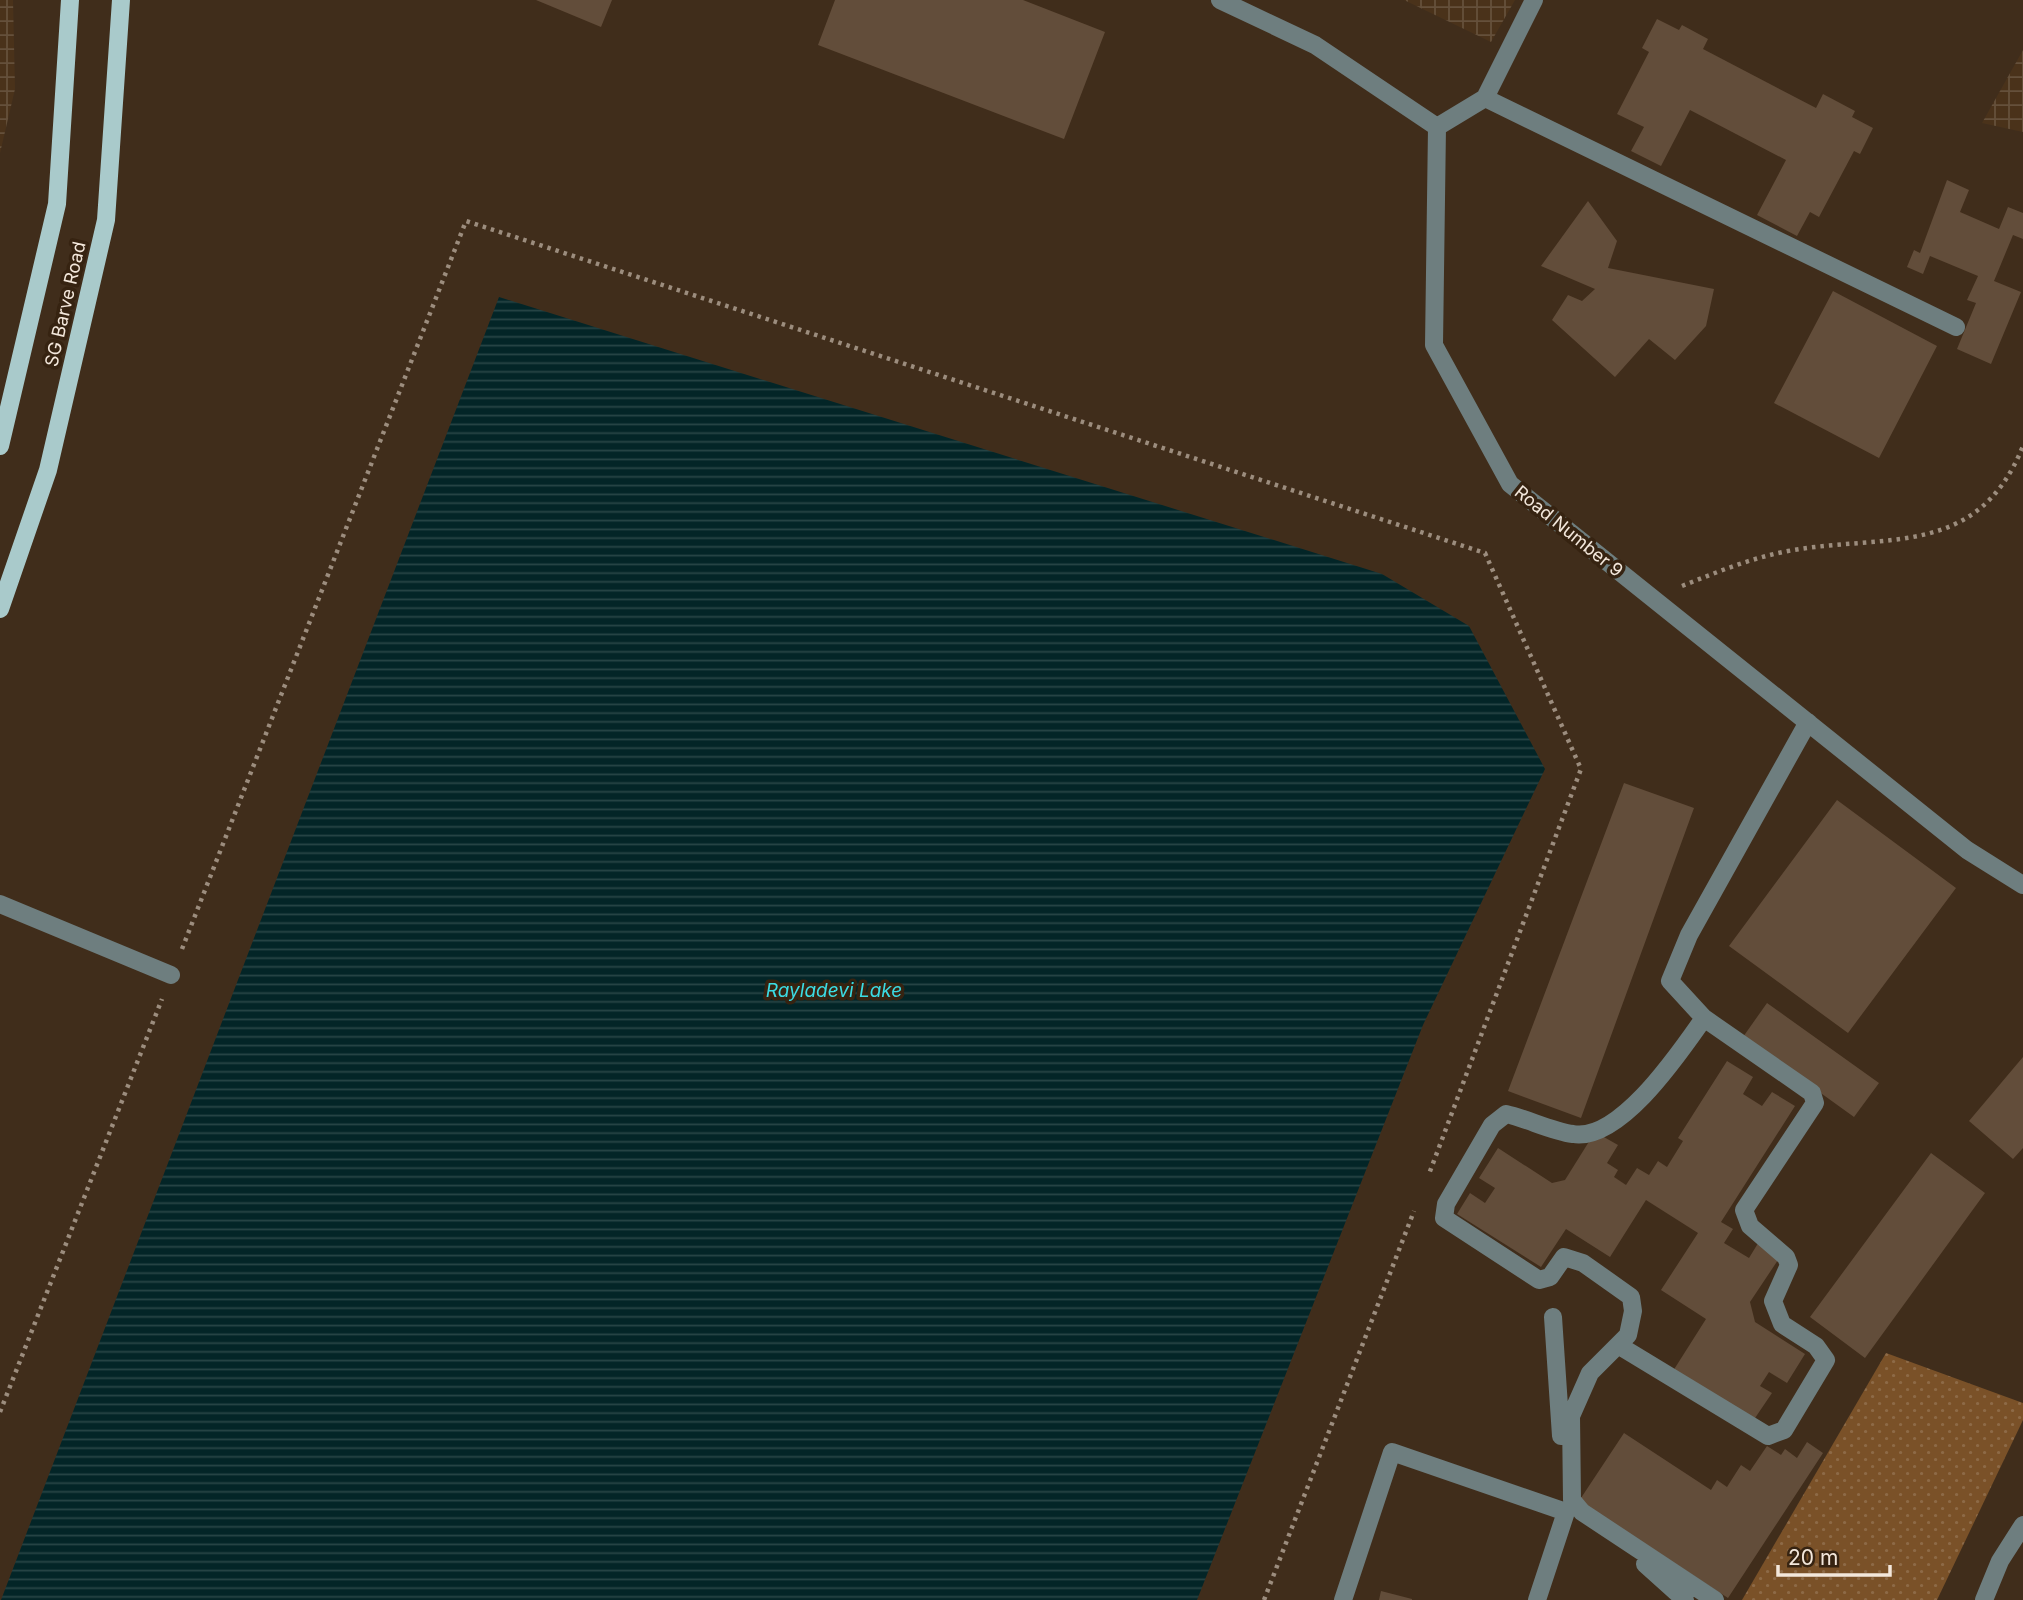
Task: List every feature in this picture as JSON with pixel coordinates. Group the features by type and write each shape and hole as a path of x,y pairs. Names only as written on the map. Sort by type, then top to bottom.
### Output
{"main road":[{"name":"SG Barve Road","path":"0,446 57,204 70,0"},
{"name":"SG Barve Road","path":"0,609 48,470 106,220 121,0"}],"street":[{"path":"1220,0 1315,45 1437,127 1485,97 1534,0"},
{"path":"1485,97 1956,327"},
{"name":"Road Number 9","path":"1437,127 1434,345 1510,484 1967,850 2023,885"},
{"path":"1618,1346 1768,1436 1784,1430 1826,1360 1816,1346 1782,1324 1773,1301 1789,1265 1786,1257 1750,1226 1744,1210 1815,1103 1812,1093 1704,1018 1670,981 1689,935 1808,722"},
{"path":"0,904 171,975"},
{"path":"1704,1018 1636,1103 1613,1124 1575,1135 1506,1114 1492,1125 1446,1204 1444,1218 1539,1280 1550,1277 1564,1257 1583,1263 1630,1297 1633,1311 1628,1335 1590,1373 1571,1416 1572,1500 1582,1512 1714,1600"},
{"path":"1537,1600 1566,1512 1553,1317"},
{"path":"1343,1600 1392,1452 1566,1512 1639,1557 1685,1600"},
{"path":"1984,1600 2000,1561 2023,1525"}],"path":[{"path":"0,1412 466,221 1485,553 1581,769 1427,1178"},
{"path":"1652,597 1735,565 1788,551 1895,542 1943,530 1982,508 2012,472 2023,446"},
{"path":"1264,1600 1417,1204"}],"shaded area":[{"path":"0,0 13,0 15,89 0,153"},
{"path":"1404,0 1515,0 1491,42"},
{"path":"2023,50 2023,132 1982,123"},
{"path":"1886,1353 2023,1403 2023,1420 1937,1600 1742,1600"}],"water":[{"name":"Rayladevi Lake","path":"499,297 1382,574 1469,626 1545,769 1423,1025 1197,1600 1,1600"}],"building":[{"path":"536,0 612,0 601,27"},
{"path":"835,0 1023,0 1105,32 1064,139 818,45"},
{"path":"1657,19 1679,30 1682,25 1708,39 1703,49 1816,108 1823,94 1855,111 1852,117 1873,128 1860,154 1854,151 1819,217 1810,212 1797,236 1757,215 1786,160 1690,110 1661,166 1631,151 1644,127 1617,114 1649,52 1642,48"},
{"path":"1947,180 1969,190 1960,212 1999,229 2008,207 2023,213 2023,239 2013,235 1994,281 2021,292 1991,364 1957,349 1976,303 1967,300 1978,276 1930,256 1923,274 1907,267 1914,250 1920,253"},
{"path":"1588,201 1617,241 1608,268 1714,289 1706,326 1675,360 1649,339 1615,377 1552,320 1568,295 1582,301 1595,289 1541,266"},
{"path":"1833,291 1937,346 1879,458 1774,403"},
{"path":"1624,783 1694,808 1581,1118 1508,1091"},
{"path":"1837,800 1956,888 1848,1033 1729,946"},
{"path":"1767,1003 1879,1083 1854,1117 1743,1037"},
{"path":"2023,1057 2023,1148 2013,1159 1969,1121"},
{"path":"1727,1061 1753,1077 1743,1094 1762,1106 1772,1092 1795,1106 1721,1222 1733,1229 1724,1243 1749,1258 1760,1240 1782,1254 1750,1302 1755,1322 1805,1354 1787,1383 1769,1372 1760,1386 1772,1393 1753,1421 1673,1371 1706,1319 1661,1290 1698,1233 1646,1200 1610,1257 1566,1229 1541,1267 1457,1214 1470,1193 1485,1203 1495,1188 1479,1178 1498,1148 1552,1183 1565,1180 1595,1132 1618,1145 1607,1163 1618,1170 1614,1177 1626,1185 1637,1168 1649,1175 1658,1161 1667,1167 1683,1141 1678,1138"},
{"path":"1931,1153 1985,1193 1865,1358 1810,1317"},
{"path":"1624,1433 1711,1490 1717,1480 1727,1487 1741,1465 1750,1471 1767,1446 1781,1455 1785,1449 1797,1458 1807,1442 1823,1453 1728,1598 1579,1501"},
{"path":"1381,1591 1412,1599 1412,1600 1379,1600"}]}
